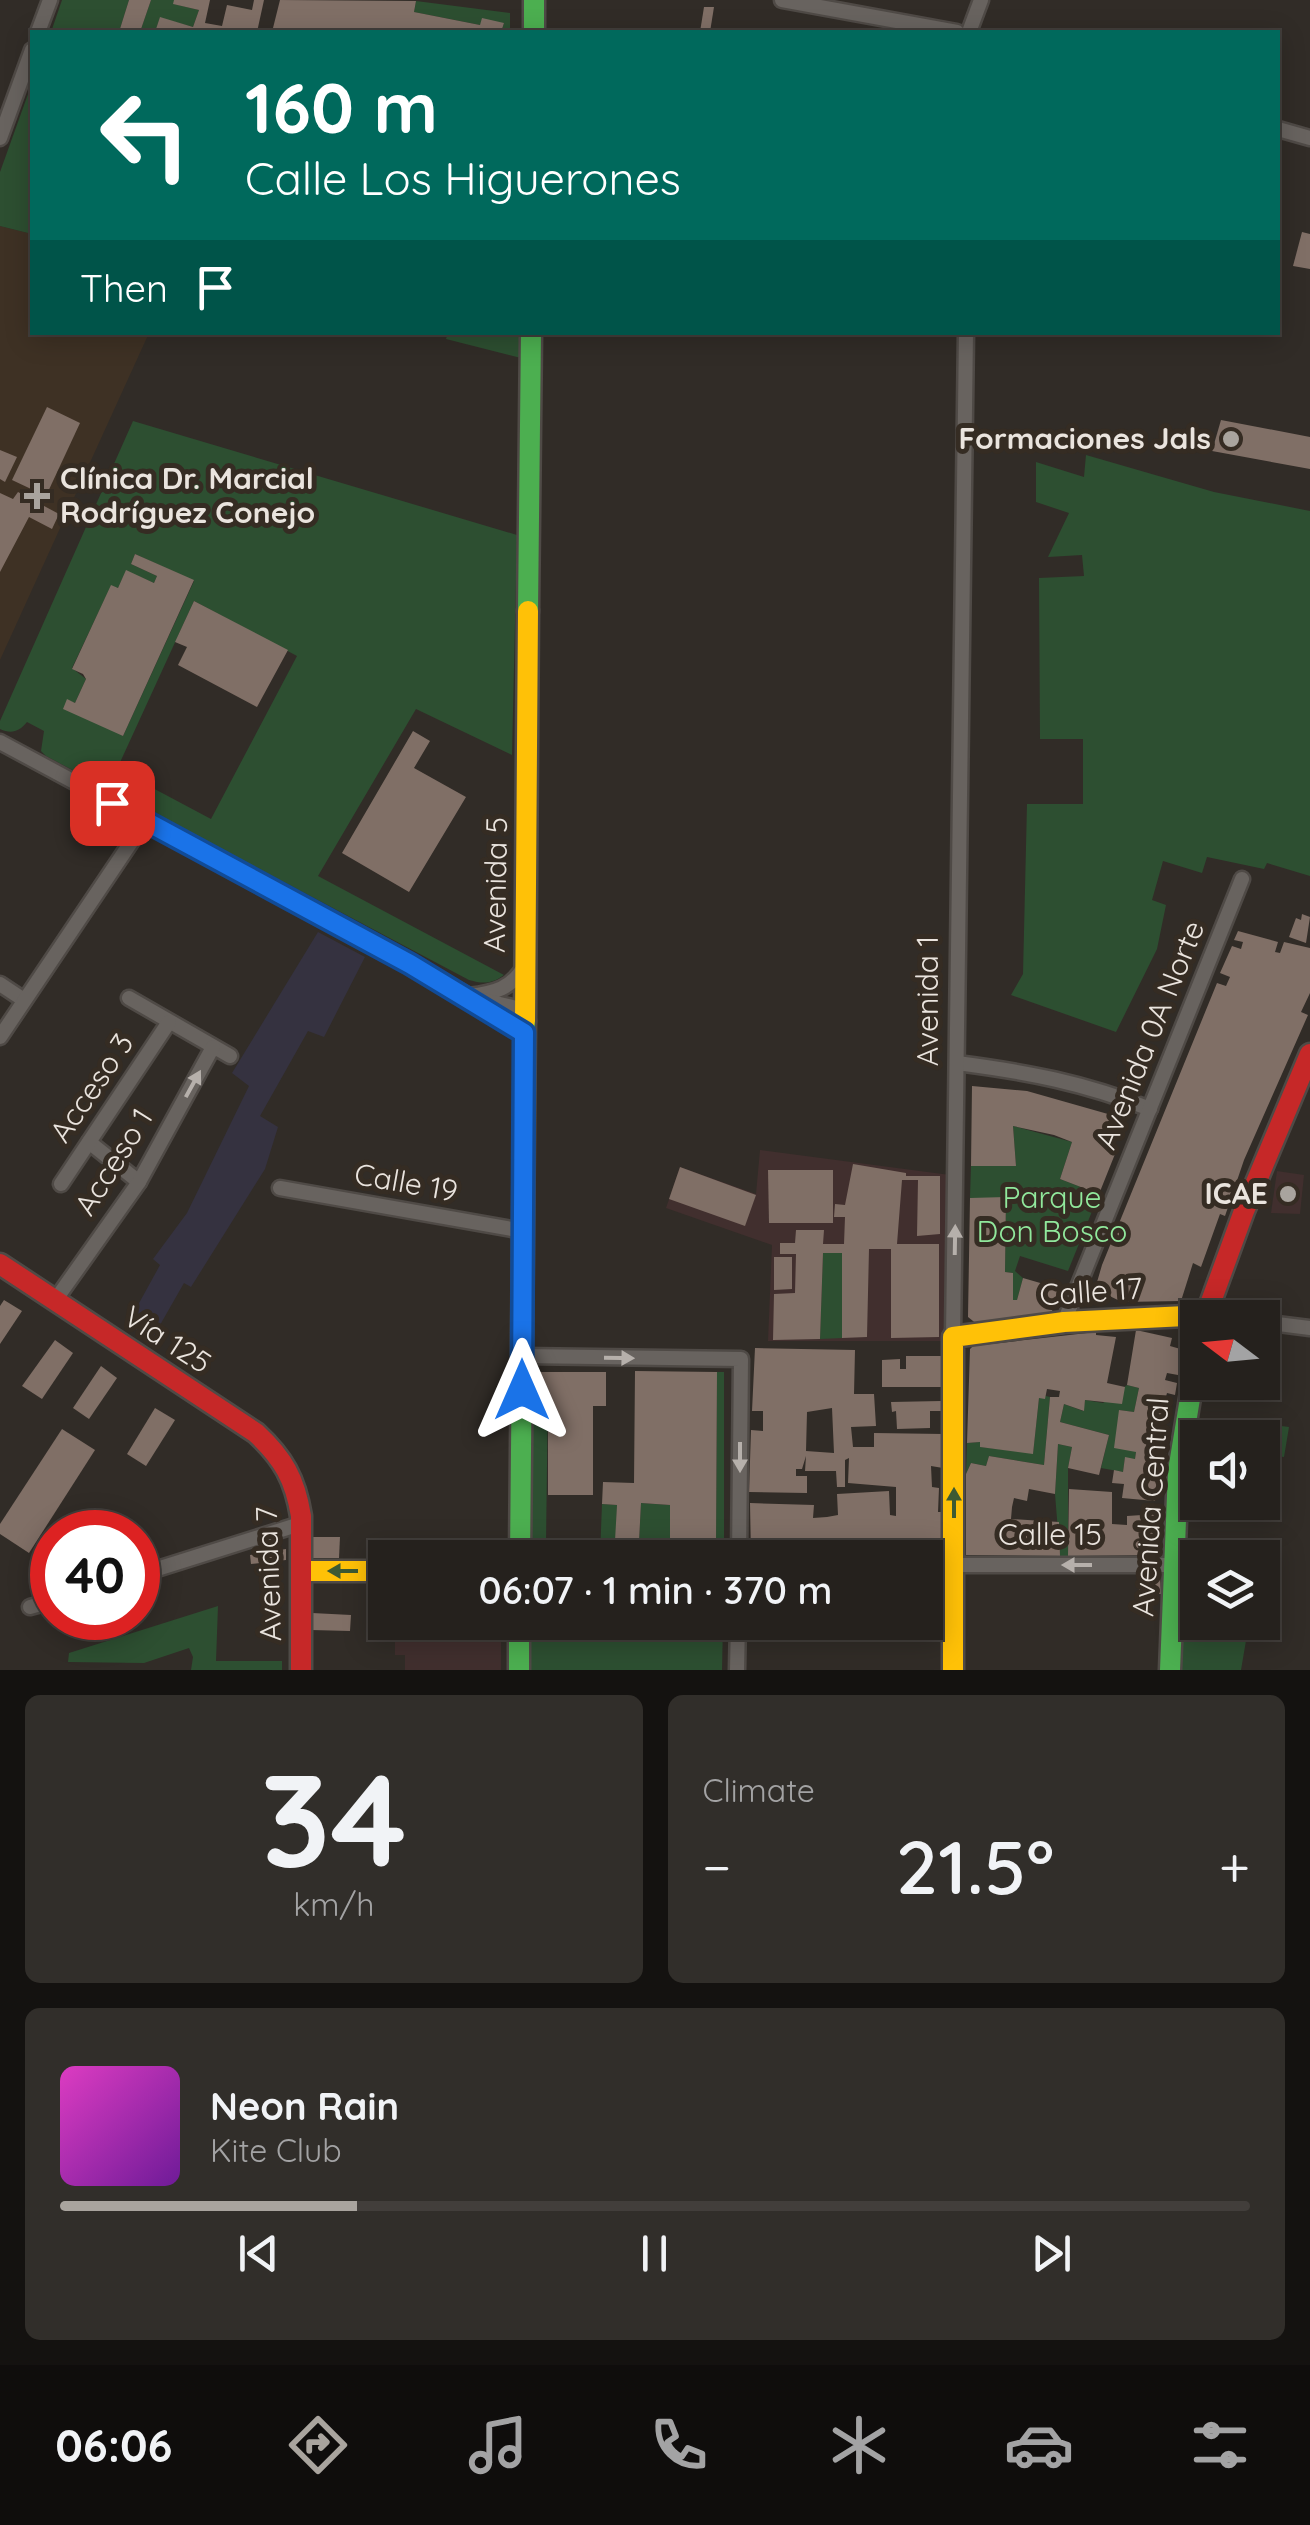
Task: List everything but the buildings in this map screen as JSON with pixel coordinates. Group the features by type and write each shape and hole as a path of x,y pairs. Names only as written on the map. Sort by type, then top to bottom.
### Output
{"main road":[{"path":"534,0 534,30"},
{"name":"Avenida 5","path":"520,1540 531,335"},
{"path":"1211,1300 1310,1054"},
{"name":"Vía 125","path":"0,1264 256,1434 282,1458 293,1476"},
{"name":"Calle 17","path":"953,1337 1064,1322 1180,1317"},
{"name":"Avenida 1","path":"953,1337 953,1670"},
{"name":"Avenida Central","path":"1170,1670 1178,1471 1190,1400"},
{"name":"Avenida 7","path":"293,1476 302,1571 301,1670"},
{"path":"302,1571 368,1572"},
{"path":"519,1640 519,1670"}],"street":[{"path":"39,30 50,0"},
{"path":"782,0 945,30"},
{"path":"971,30 981,0"},
{"path":"0,138 30,56"},
{"path":"1280,130 1310,138"},
{"name":"Avenida 1","path":"953,1337 966,335"},
{"path":"0,742 468,996 524,1033"},
{"path":"0,1036 146,820"},
{"name":"Avenida 0A Norte","path":"1064,1322 1242,879"},
{"path":"468,996 506,987 525,964"},
{"path":"0,984 24,1000"},
{"path":"468,996 525,1010"},
{"path":"129,998 230,1056"},
{"name":"Acceso 3","path":"60,1184 169,1022"},
{"name":"Acceso 1","path":"54,1302 139,1182 213,1047"},
{"path":"958,1063 1039,1074 1098,1088 1150,1109"},
{"path":"89,1142 139,1182"},
{"name":"Calle 19","path":"280,1188 523,1231"},
{"path":"1280,1324 1310,1328"},
{"path":"522,1356 741,1360 739,1540"},
{"path":"160,1569 300,1524"},
{"name":"Calle 15","path":"943,1564 1174,1565"},
{"path":"737,1670 738,1640"}],"shaded area":[{"name":"Clínica Dr. Marcial Rodríguez Conejo","path":"0,226 30,234 30,335 148,335 0,660"},
{"path":"318,932 365,957 324,1037 308,1031 260,1116 278,1127 265,1169 191,1287 184,1283 152,1339 127,1325 160,1265 153,1259 187,1213 249,1086 232,1073"},
{"path":"760,1150 950,1175 948,1335 941,1341 768,1341 772,1245 666,1208 680,1167 756,1194"},
{"name":"ICAE","path":"1277,1171 1304,1175 1300,1214 1271,1213"},
{"path":"395,1640 501,1640 501,1670 405,1670 405,1655 395,1655"}],"green space":[{"path":"62,0 129,0 120,30 52,30"},
{"path":"151,0 174,0 174,4 199,10 193,27 160,18 156,30 141,30"},
{"path":"416,1 510,13 510,30 502,30 504,23 480,25 414,12"},
{"path":"30,89 30,234 0,226 0,172"},
{"path":"447,335 521,335 521,358 446,339"},
{"path":"133,421 517,535 512,755 416,709 318,876 504,975 487,982 469,980 46,756 41,751 44,731 27,722 18,730 8,731 0,729 0,721","holes":["135,554 194,581 123,736 67,700 75,703 86,679 72,668 111,586 118,588 126,571 154,583 157,576 131,564","194,601 297,656 211,819 117,769"]},
{"path":"1086,455 1214,492 1310,511 1310,876 1267,863 1264,869 1207,857 1202,873 1163,861 1152,900 1166,905 1157,949 1116,1032 1011,995 1023,974 1027,804 1083,804 1083,739 1040,739 1039,578 1084,576 1082,555 1048,557 1069,513 1036,502 1036,462 1084,477"},
{"name":"Parque Don Bosco","path":"1013,1126 1072,1142 1060,1179 1099,1194 1068,1271 1020,1256 1015,1271 1023,1278 1017,1300 1013,1300 1013,1273 1005,1272 1006,1198 970,1198 971,1166 1016,1166"},
{"path":"823,1253 842,1253 842,1338 820,1339"},
{"path":"717,1372 724,1372 724,1540 716,1540"},
{"path":"1127,1385 1139,1388 1134,1412 1119,1410 1136,1452 1135,1459 1125,1458 1123,1472 1101,1468 1109,1435 1060,1422 1064,1404 1083,1411 1085,1400 1103,1403"},
{"path":"533,1388 548,1388 546,1540 530,1540"},
{"path":"1050,1397 1044,1465 989,1456 986,1466 971,1463 966,1474 967,1443 1033,1453 1039,1398"},
{"path":"1280,1426 1289,1427 1284,1457 1280,1456"},
{"path":"1058,1444 1072,1447 1068,1468 1068,1556 1060,1556 1055,1494"},
{"path":"641,1503 670,1505 707,1540 639,1540"},
{"path":"602,1504 617,1505 616,1540 601,1540"},
{"path":"1180,1581 1180,1640 1246,1640 1241,1670 1178,1670"},
{"path":"218,1606 216,1661 282,1661 282,1670 191,1670 193,1657 189,1648 144,1663 68,1662 69,1653 110,1640 160,1640 160,1624"},
{"path":"529,1640 723,1640 722,1670 529,1670"}],"traffic: fast":[{"path":"534,0 534,30"},
{"path":"528,611 531,335"},
{"path":"520,1540 525,1021"},
{"path":"1170,1670 1178,1471 1190,1400"},
{"path":"519,1640 519,1670"}],"traffic: slow":[{"path":"525,1021 528,611"},
{"path":"953,1670 953,1337 1064,1322 1180,1316"},
{"path":"302,1571 368,1571"}],"traffic: jam":[{"path":"1212,1300 1310,1054"},
{"path":"0,1264 256,1433 281,1460 301,1516 301,1670"}],"place":[{"name":"Formaciones Jals","path":"1231,439"},
{"name":"Clínica Dr. Marcial Rodríguez Conejo","path":"37,496"},
{"name":"ICAE","path":"1288,1194"}],"route":[{"path":"112,803 468,996 524,1033 522,1390"}]}
